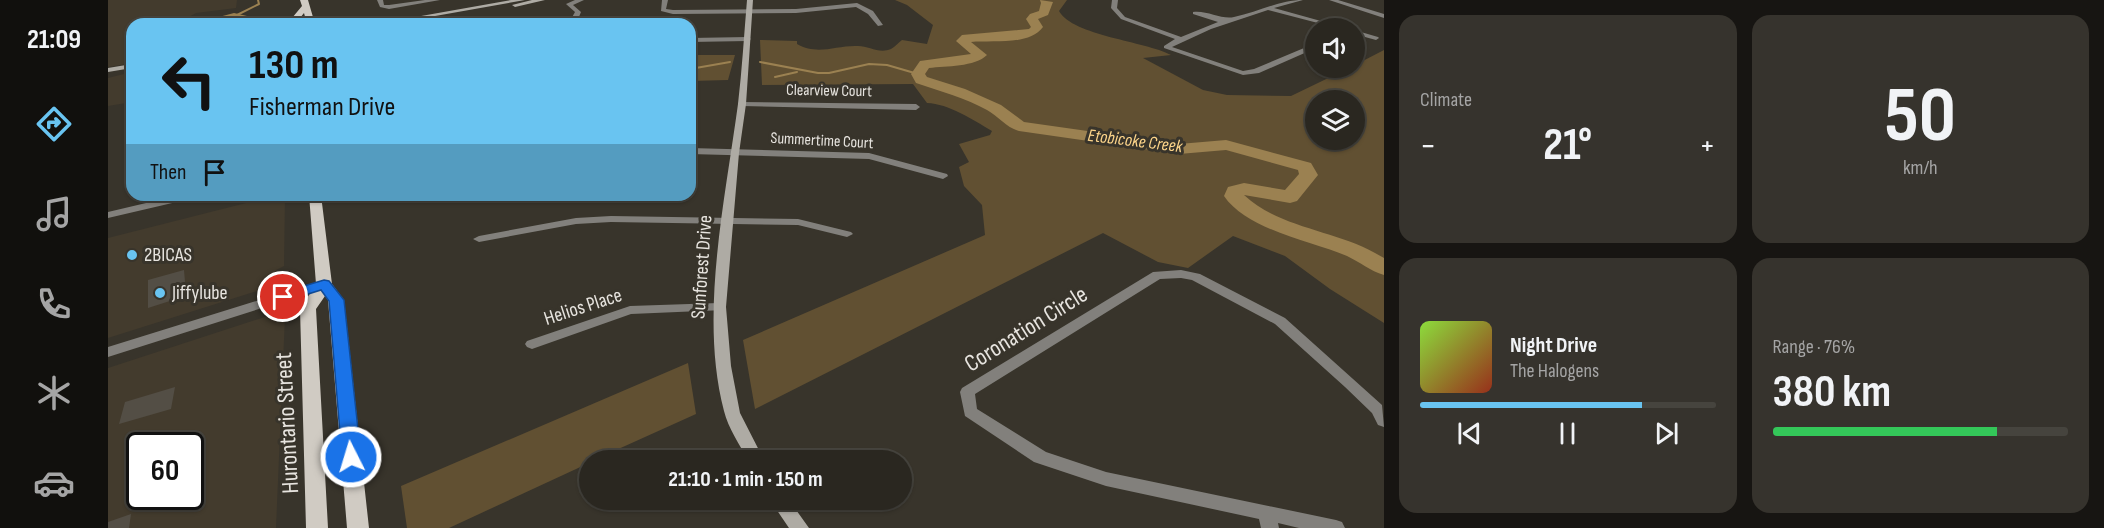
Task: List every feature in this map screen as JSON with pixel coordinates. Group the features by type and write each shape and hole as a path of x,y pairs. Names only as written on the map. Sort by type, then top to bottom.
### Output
{"main road":[{"path":"296,18 304,4"},
{"path":"316,201 324,284 336,300 358,528"},
{"name":"Hurontario Street","path":"317,528 308,309 324,284"}],"street":[{"path":"380,0 382,6 389,7 437,0"},
{"path":"415,18 522,0"},
{"path":"437,18 542,0"},
{"path":"575,18 578,12 569,4 581,0"},
{"path":"665,0 663,10 673,12 750,6 796,11 857,5 876,17 879,25"},
{"path":"1115,0 1114,8 1123,18 1181,39"},
{"path":"1300,0 1268,8 1181,39 1166,47 1236,72 1251,72 1305,50"},
{"path":"1332,0 1384,16"},
{"name":"Sunforest Drive","path":"750,6 742,104 734,153 719,308 724,366 732,413 751,450"},
{"path":"1268,8 1306,18"},
{"path":"1365,35 1376,38"},
{"path":"696,40 748,39"},
{"path":"108,72 126,69"},
{"name":"Clearview Court","path":"742,104 916,107"},
{"name":"Summertime Court","path":"696,151 869,156 943,176"},
{"path":"108,215 168,201"},
{"path":"479,239 576,221 611,219 798,222 847,234"},
{"name":"Coronation Circle","path":"1336,528 1268,520 1106,479 1040,457 970,412 967,392 1157,275 1180,274 1196,277 1280,321 1350,382 1377,410 1384,421"},
{"path":"108,352 324,284"},
{"name":"Helios Place","path":"532,344 630,310 719,308"},
{"path":"785,510 794,527"}],"shaded area":[{"path":"108,0 237,0 236,8 196,13 187,18 126,18 126,64 108,67"},
{"path":"895,0 1067,0 1059,11 1067,19 1094,32 1171,55 1143,58 1203,90 1227,95 1291,96 1328,78 1365,78 1365,60 1384,50 1384,323 1330,289 1285,256 1233,236 1188,268 1158,262 1103,233 755,409 743,340 985,235 982,205 964,186 959,167 969,162 959,144 990,135 992,131 952,109 927,103 913,84 762,85 760,40 797,41 797,44 820,50 858,46 887,50 902,40 927,44 933,25 907,5"},
{"path":"234,13 247,16 247,18 215,18"},
{"path":"696,55 735,55 728,80 696,81"},
{"path":"126,74 126,103 108,106 108,78"},
{"path":"254,201 285,201 284,266 276,270 277,274 281,273 273,286 108,338 108,238"},
{"path":"283,313 285,316 276,528 108,528 108,368"},
{"path":"688,363 696,414 616,450 579,450 579,468 449,528 407,528 401,486"}],"building":[{"name":"Jiffylube","path":"184,270 185,282 172,286 173,300 148,308 148,280"},
{"path":"175,387 171,409 119,424 125,402"},
{"path":"131,514 129,528 108,528 108,522"}],"waterway":[{"path":"237,15 259,4 258,0"},
{"name":"Etobicoke Creek","path":"1045,0 1047,2 1044,13 1032,19 1037,27 1033,32 1024,35 966,38 962,41 980,55 974,58 925,64 918,74 921,80 960,92 995,108 1019,126 1179,149 1226,145 1293,162 1305,167 1309,175 1290,197 1244,189 1235,191 1234,196 1243,205 1272,221 1356,252 1384,268"},
{"path":"696,68 730,62"},
{"path":"760,62 818,73 829,73 869,64 887,65 918,74"},
{"path":"775,77 797,72"}],"place":[{"name":"2BICAS","path":"132,255"},
{"name":"Jiffylube","path":"160,293"}],"route":[{"path":"283,297 324,284 336,300 351,457"}]}
